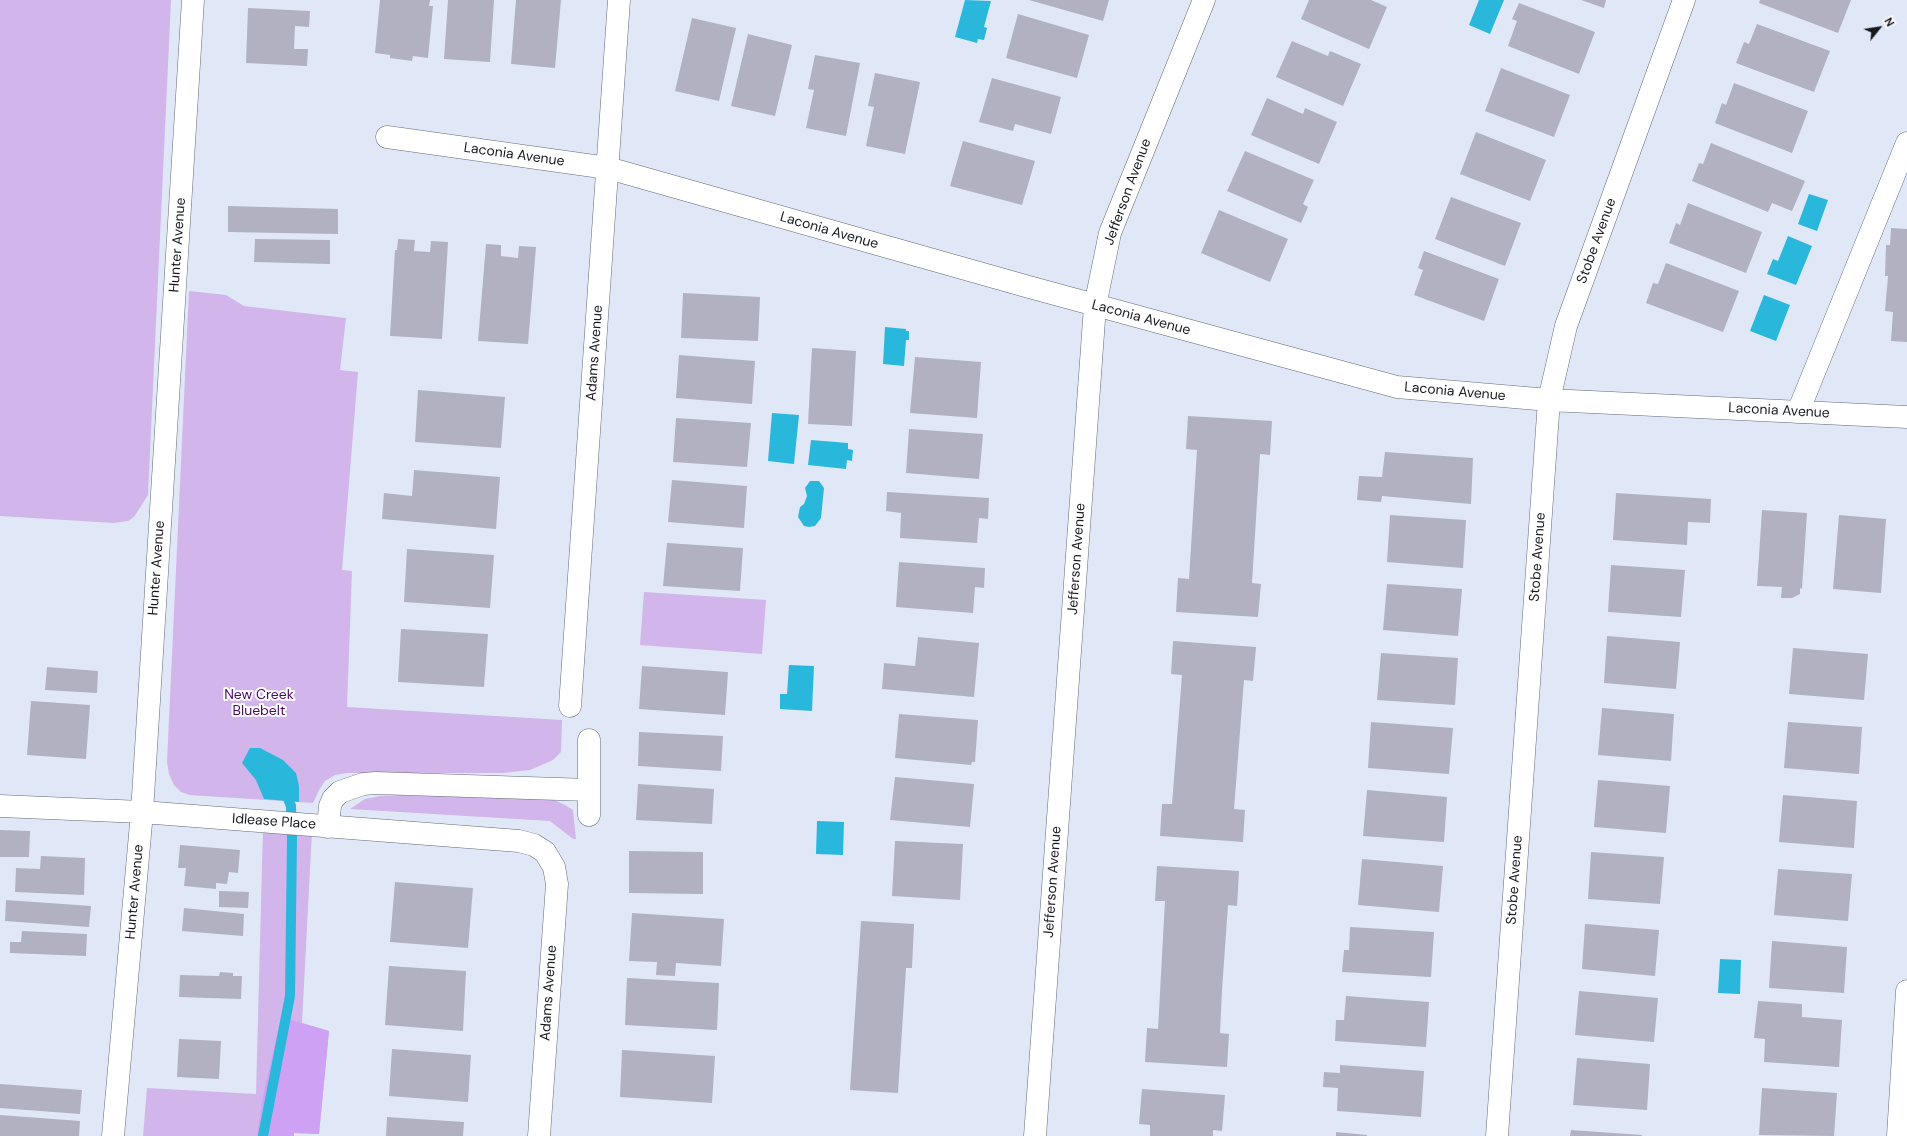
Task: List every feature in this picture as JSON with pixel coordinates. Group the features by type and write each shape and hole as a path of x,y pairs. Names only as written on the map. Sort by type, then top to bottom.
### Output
{"street":[{"name":"Hunter Avenue","path":"114,1136 142,812 193,0"},
{"name":"Adams Avenue","path":"570,706 619,0"},
{"name":"Jefferson Avenue","path":"1035,1136 1095,306 1110,232 1204,0"},
{"name":"Stobe Avenue","path":"1497,1136 1549,400 1566,326 1684,0"},
{"name":"Laconia Avenue","path":"387,137 608,168 1095,306 1397,387 1549,400 1907,417"},
{"path":"1798,412 1907,143"},
{"path":"589,740 589,815"},
{"path":"328,827 330,806 333,799 340,792 363,784 376,783 589,790"},
{"name":"Idlease Place","path":"0,806 142,812 519,841 534,845 545,852"},
{"name":"Adams Avenue","path":"539,1136 557,884 554,867 545,852"},
{"path":"1898,1136 1907,992"}],"green space":[{"path":"0,0 171,0 148,495 134,517 128,521 114,523 0,516"},
{"name":"New Creek Bluebelt","path":"189,291 226,295 244,306 346,318 340,370 358,372 342,570 352,571 347,707 562,720 561,752 553,760 530,770 503,773 347,773 335,775 325,781 313,803 190,795 181,792 174,785 169,774 167,762"},
{"path":"644,592 766,600 762,654 640,645"},
{"path":"400,795 545,798 554,800 573,810 576,839 573,839 550,821 350,809 365,799 380,796"},
{"path":"263,828 312,831 302,1023 329,1031 319,1134 294,1133 294,1136 143,1136 147,1088 256,1094"}],"shaded area":[{"path":"281,1017 329,1031 319,1134 294,1133 294,1136 257,1136 263,1097"}],"water":[{"path":"965,0 991,1 984,27 987,28 984,40 978,39 977,43 955,37"},
{"path":"1479,0 1504,0 1490,34 1469,25"},
{"path":"1809,194 1828,200 1817,231 1798,224"},
{"path":"1788,236 1812,246 1796,285 1767,274 1773,259 1778,261"},
{"path":"1764,295 1790,305 1776,341 1750,331"},
{"path":"885,327 906,329 906,331 909,331 909,340 906,340 904,366 883,364"},
{"path":"772,413 799,415 794,464 768,461"},
{"path":"811,440 848,443 848,449 853,450 852,461 847,460 846,469 808,465"},
{"path":"810,481 819,481 824,488 821,518 815,526 809,527 804,526 798,517 800,507 804,504 807,496 805,488"},
{"path":"789,665 814,666 812,711 780,709 780,694 787,694"},
{"path":"250,748 260,748 283,760 296,773 299,786 299,802 264,799 256,780 242,763"},
{"path":"817,821 844,822 843,855 816,854"},
{"path":"1720,959 1741,960 1740,994 1718,993"}],"building":[{"path":"380,0 430,0 429,6 433,6 428,58 413,56 412,61 390,58 390,55 375,53"},
{"path":"448,0 494,0 490,62 444,59"},
{"path":"516,0 561,0 555,68 511,64"},
{"path":"1029,0 1109,0 1103,21"},
{"path":"1309,0 1371,0 1387,7 1369,49 1301,19"},
{"path":"1581,0 1606,0 1604,8"},
{"path":"1760,0 1851,0 1838,33 1759,3"},
{"path":"1519,3 1595,32 1579,74 1508,46 1517,21 1512,19"},
{"path":"248,8 310,11 309,27 295,26 294,49 308,49 307,66 246,63"},
{"path":"1018,14 1089,35 1077,78 1006,58"},
{"path":"692,18 736,28 719,101 675,91"},
{"path":"1757,24 1830,51 1814,92 1736,63 1744,42 1749,44"},
{"path":"748,34 792,45 775,116 731,106"},
{"path":"1292,41 1328,56 1330,51 1361,64 1343,106 1276,77"},
{"path":"815,55 860,63 846,136 806,128 814,90 808,89"},
{"path":"1501,68 1570,95 1554,137 1485,111"},
{"path":"875,73 920,82 905,154 866,146 874,107 868,106"},
{"path":"992,78 1061,97 1051,134 1015,124 1013,131 979,122"},
{"path":"1734,83 1808,111 1792,153 1715,123 1722,103 1726,105"},
{"path":"1267,98 1303,114 1305,108 1337,122 1319,164 1251,135"},
{"path":"1476,132 1546,160 1530,201 1460,174"},
{"path":"963,141 1035,161 1022,205 950,186"},
{"path":"1711,143 1805,181 1792,211 1772,203 1768,212 1692,181 1699,163 1703,164"},
{"path":"1245,151 1314,180 1303,204 1308,207 1301,223 1227,191"},
{"path":"1451,197 1521,223 1505,266 1435,239"},
{"path":"1688,203 1762,232 1746,273 1669,243 1676,223 1680,225"},
{"path":"228,206 338,209 338,234 228,232"},
{"path":"1219,210 1288,239 1270,282 1201,253"},
{"path":"1891,228 1907,229 1907,342 1891,341 1893,312 1885,311 1888,276 1885,276 1886,245 1890,245"},
{"path":"255,239 330,240 330,264 254,262"},
{"path":"398,239 415,240 414,251 430,252 431,241 448,242 442,339 390,336 395,250 397,250"},
{"path":"486,244 501,245 501,256 518,258 519,246 536,247 528,344 478,341"},
{"path":"1424,251 1499,279 1484,321 1414,295 1423,270 1418,268"},
{"path":"1666,263 1739,291 1723,332 1646,303 1653,283 1658,284"},
{"path":"683,293 760,297 758,341 681,338"},
{"path":"812,348 856,351 852,426 808,424"},
{"path":"679,355 755,361 752,404 676,398"},
{"path":"915,357 981,362 977,418 910,413"},
{"path":"418,390 505,397 501,448 415,442"},
{"path":"1188,416 1272,421 1270,455 1260,454 1252,583 1261,584 1258,617 1176,612 1178,578 1189,579 1197,450 1186,449"},
{"path":"676,418 751,423 747,467 673,462"},
{"path":"909,429 983,434 979,479 906,473"},
{"path":"1385,452 1473,458 1471,504 1382,496 1381,502 1357,500 1359,476 1382,477"},
{"path":"414,470 500,477 496,529 382,519 384,493 412,496"},
{"path":"672,480 747,486 744,528 668,522"},
{"path":"887,492 989,498 988,519 979,518 977,543 900,538 901,513 886,511"},
{"path":"1616,493 1711,499 1710,523 1688,522 1687,545 1613,540"},
{"path":"1762,510 1807,513 1802,589 1800,588 1800,594 1792,598 1781,598 1782,587 1757,586"},
{"path":"1390,515 1466,520 1463,568 1387,562"},
{"path":"1839,515 1886,519 1881,593 1833,589"},
{"path":"667,543 743,548 740,591 663,586"},
{"path":"407,549 494,555 490,608 404,602"},
{"path":"899,562 985,568 984,588 975,587 973,613 896,607"},
{"path":"1611,565 1685,570 1681,617 1608,612"},
{"path":"1387,584 1462,589 1458,636 1383,630"},
{"path":"401,629 488,634 484,687 398,682"},
{"path":"1607,636 1680,642 1676,689 1604,683"},
{"path":"918,637 979,643 974,697 882,689 884,663 915,666"},
{"path":"1173,641 1256,647 1253,681 1244,680 1234,809 1245,810 1243,842 1160,836 1162,804 1172,804 1182,675 1171,674"},
{"path":"1793,648 1868,654 1864,700 1789,694"},
{"path":"1381,653 1458,658 1455,705 1377,700"},
{"path":"642,666 728,672 725,715 639,709"},
{"path":"47,667 98,671 97,693 45,690"},
{"path":"31,701 90,705 86,759 27,755"},
{"path":"1602,708 1674,714 1671,761 1598,755"},
{"path":"899,714 978,720 975,762 972,762 971,765 895,758"},
{"path":"1371,722 1453,728 1449,774 1368,768"},
{"path":"1788,722 1862,727 1859,774 1784,768"},
{"path":"639,732 723,736 721,771 638,766"},
{"path":"895,777 974,784 970,827 890,820"},
{"path":"1598,780 1670,786 1666,833 1594,827"},
{"path":"638,784 714,789 712,824 636,820"},
{"path":"1367,790 1447,797 1444,842 1363,836"},
{"path":"1783,795 1857,801 1854,848 1779,842"},
{"path":"0,830 30,831 29,857 0,857"},
{"path":"895,841 963,844 960,900 892,896"},
{"path":"180,845 240,850 238,873 229,872 227,884 216,883 216,889 184,886 186,868 178,868"},
{"path":"629,851 703,852 703,894 629,893"},
{"path":"1591,852 1664,857 1660,904 1588,899"},
{"path":"41,856 85,858 84,895 15,892 16,868 40,869"},
{"path":"1362,859 1443,866 1439,912 1358,905"},
{"path":"1157,866 1239,871 1237,906 1228,905 1222,990 1220,1033 1229,1034 1227,1067 1145,1062 1147,1028 1158,1029 1165,901 1155,901"},
{"path":"1778,869 1852,874 1848,921 1774,915"},
{"path":"395,882 473,888 468,948 390,942"},
{"path":"219,891 249,892 248,908 219,907"},
{"path":"6,900 91,906 89,927 5,921"},
{"path":"184,908 244,914 243,936 182,931"},
{"path":"632,913 724,919 721,966 676,963 675,976 656,975 657,962 629,961"},
{"path":"861,921 914,924 912,968 906,968 898,1093 850,1090"},
{"path":"1585,924 1659,930 1655,976 1582,969"},
{"path":"1350,927 1434,932 1431,977 1342,972 1344,950 1349,950"},
{"path":"22,931 87,934 86,956 10,953 10,942 21,942"},
{"path":"1772,941 1847,947 1844,993 1769,988"},
{"path":"389,966 466,971 463,1031 385,1025"},
{"path":"220,972 233,973 233,976 242,976 241,999 179,997 180,975 219,976"},
{"path":"627,978 719,983 717,1030 625,1025"},
{"path":"1579,991 1658,998 1654,1042 1575,1035"},
{"path":"1346,996 1429,1002 1426,1047 1335,1041 1336,1020 1344,1020"},
{"path":"1758,1001 1802,1004 1802,1017 1842,1020 1839,1067 1764,1062 1765,1039 1754,1038"},
{"path":"179,1039 221,1041 219,1079 177,1077"},
{"path":"392,1049 471,1055 468,1102 389,1096"},
{"path":"622,1050 715,1056 712,1103 620,1097"},
{"path":"1577,1058 1650,1064 1647,1110 1573,1105"},
{"path":"1340,1065 1424,1071 1421,1117 1337,1111 1338,1088 1323,1087 1324,1072 1340,1073"},
{"path":"0,1084 82,1090 80,1114 0,1108"},
{"path":"1762,1088 1837,1093 1834,1136 1759,1135"},
{"path":"1142,1089 1225,1095 1222,1131 1213,1130 1213,1136 1150,1136 1150,1125 1139,1124"},
{"path":"0,1115 80,1121 79,1136 0,1136"},
{"path":"387,1117 464,1122 463,1136 386,1136"},
{"path":"1571,1130 1642,1135 1642,1136 1570,1136"},
{"path":"1336,1132 1367,1135 1367,1136 1336,1136"}],"waterway":[{"path":"263,1136 290,996 292,839 291,806 284,789"}]}
